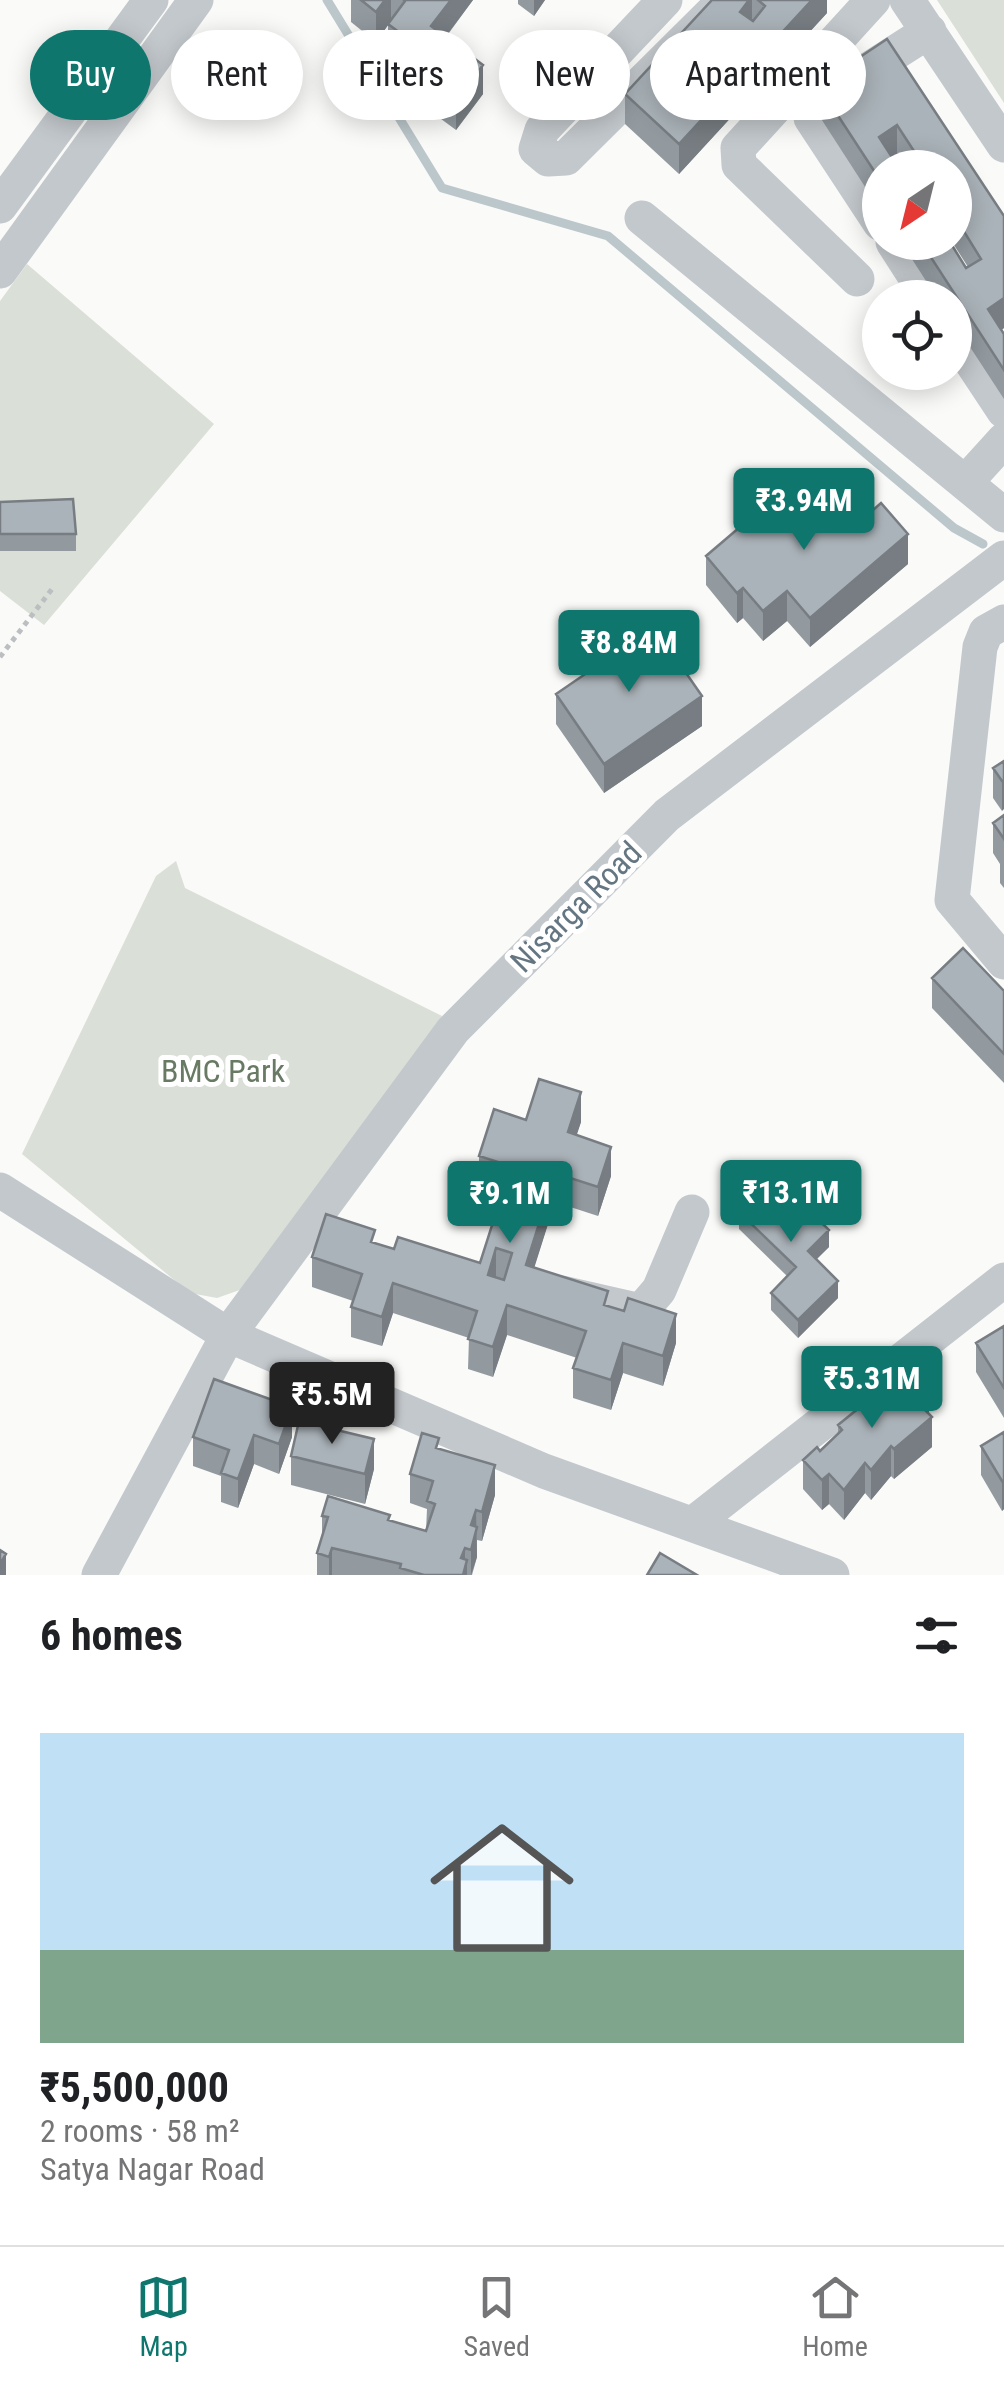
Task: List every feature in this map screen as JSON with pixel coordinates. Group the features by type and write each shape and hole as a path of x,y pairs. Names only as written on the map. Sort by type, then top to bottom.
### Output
{"street":[{"path":"0,206 151,0"},
{"path":"0,271 196,0"},
{"path":"666,0 542,130 536,149 548,159 566,158 726,0"},
{"path":"857,279 739,164 738,148 873,0"},
{"path":"907,0 1004,145"},
{"path":"862,196 811,118 810,107 929,31"},
{"path":"642,218 1004,515"},
{"path":"972,362 1004,411"},
{"path":"965,483 1004,440"},
{"name":"Nisarga Road","path":"99,1575 228,1335 454,1030 667,815 1004,558"},
{"path":"1004,622 986,632 980,647 952,900 1004,962"},
{"path":"0,1190 228,1335 544,1471 832,1575"},
{"path":"543,1288 641,1311 658,1290 692,1212"},
{"path":"303,1233 340,1241"},
{"path":"694,1522 1004,1280"}],"path":[{"path":"0,657 52,588"}],"green space":[{"path":"937,0 1004,0 1004,103"},
{"path":"27,264 214,424 44,625 0,591 0,301"},
{"name":"BMC Park","path":"176,861 185,888 442,1016 251,1286 217,1298 190,1293 22,1154 156,876"}],"building":[{"path":"361,0 385,0 376,12"},
{"path":"451,0 431,26 436,30 396,30 388,24 405,1"},
{"path":"712,0 749,0 740,12 753,21 765,6 758,0 812,0 784,30 684,30"},
{"path":"887,39 960,150 913,150 897,125 879,137 887,150 862,152 841,120 866,120 866,53"},
{"path":"650,67 650,117 630,99 630,89"},
{"path":"653,120 701,120 679,144"},
{"path":"972,168 1004,216 1004,298 988,309 1004,334 1004,370 972,321 972,280 946,280 933,260 961,260 966,268 981,259 972,244"},
{"path":"781,492 806,522 797,529 805,538 850,502 864,518 881,503 908,534 810,618 787,591 763,611 743,588 737,593 706,556"},
{"path":"73,499 76,534 0,534 0,502"},
{"path":"654,627 702,696 604,764 556,694"},
{"path":"1004,761 1004,780 1002,781 993,768"},
{"path":"1004,815 1004,839 993,823"},
{"path":"963,948 1004,991 1004,1054 932,978"},
{"path":"539,1079 581,1092 568,1132 611,1147 598,1187 555,1173 526,1265 608,1291 604,1305 624,1311 628,1298 676,1314 663,1356 623,1343 611,1380 573,1368 586,1331 507,1305 493,1347 468,1339 477,1311 393,1283 382,1317 351,1307 362,1274 312,1257 326,1214 375,1230 371,1242 394,1249 398,1237 480,1263 511,1166 479,1156 494,1109 526,1120","holes":["496,1248 512,1253 504,1280 488,1275"]},
{"path":"774,1176 829,1230 808,1251 838,1281 798,1320 771,1293 796,1267 739,1212"},
{"path":"1004,1326 1004,1388 976,1343"},
{"path":"907,1369 929,1392 918,1403 932,1417 894,1449 891,1446 871,1470 865,1463 844,1490 829,1474 822,1480 803,1460 817,1447 820,1451 842,1430 838,1425"},
{"path":"214,1379 292,1407 279,1444 254,1435 238,1479 221,1473 229,1450 193,1437"},
{"path":"299,1421 374,1439 365,1474 291,1456"},
{"path":"1004,1432 1004,1480 1002,1481 981,1446"},
{"path":"422,1433 439,1438 436,1448 495,1465 482,1512 476,1510 471,1525 477,1527 471,1550 465,1548 461,1558 467,1560 463,1575 424,1575 400,1568 401,1564 332,1548 329,1557 317,1553 328,1517 322,1516 328,1496 426,1531 435,1504 427,1501 433,1481 410,1474"},
{"path":"660,1553 697,1575 647,1575"}],"waterway":[{"path":"327,0 442,188 608,236 954,528 983,544"}]}
